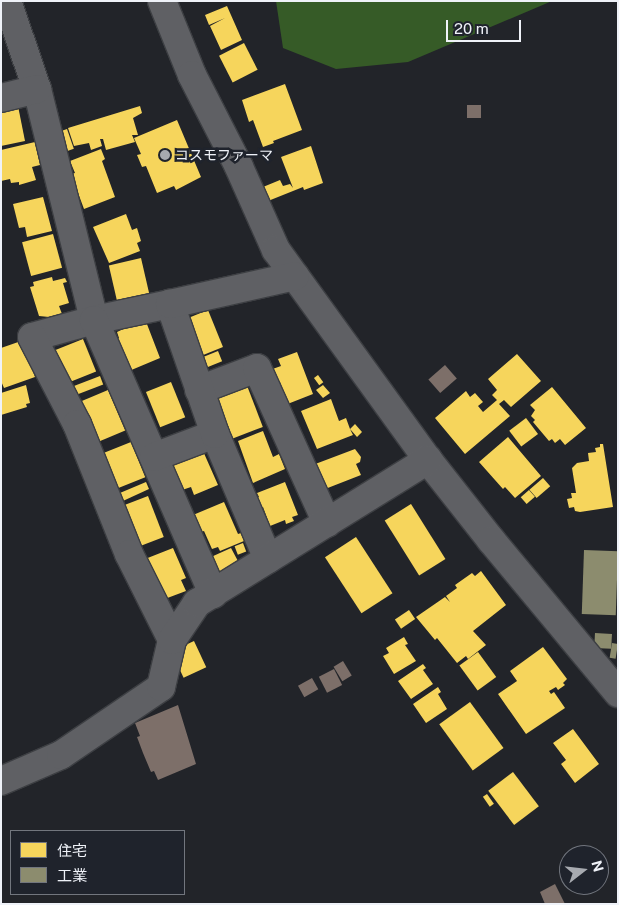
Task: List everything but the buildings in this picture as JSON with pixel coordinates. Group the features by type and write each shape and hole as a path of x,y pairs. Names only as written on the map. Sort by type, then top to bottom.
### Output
{"street":[{"path":"7,1 37,89 94,320 212,594"},
{"path":"162,1 192,75 239,167 276,250 428,460 491,540 618,693"},
{"path":"1,98 37,89"},
{"path":"172,640 129,554 77,424 32,337 94,320 294,276"},
{"path":"170,304 215,434 268,559"},
{"path":"199,390 257,368 327,523"},
{"path":"154,457 215,434"},
{"path":"1,781 61,755 161,687 172,640 197,603 428,460"}],"green space":[{"path":"276,1 552,1 408,62 336,69 283,48"}],"place":[{"name":"コスモファーマ","path":"165,155"}]}
